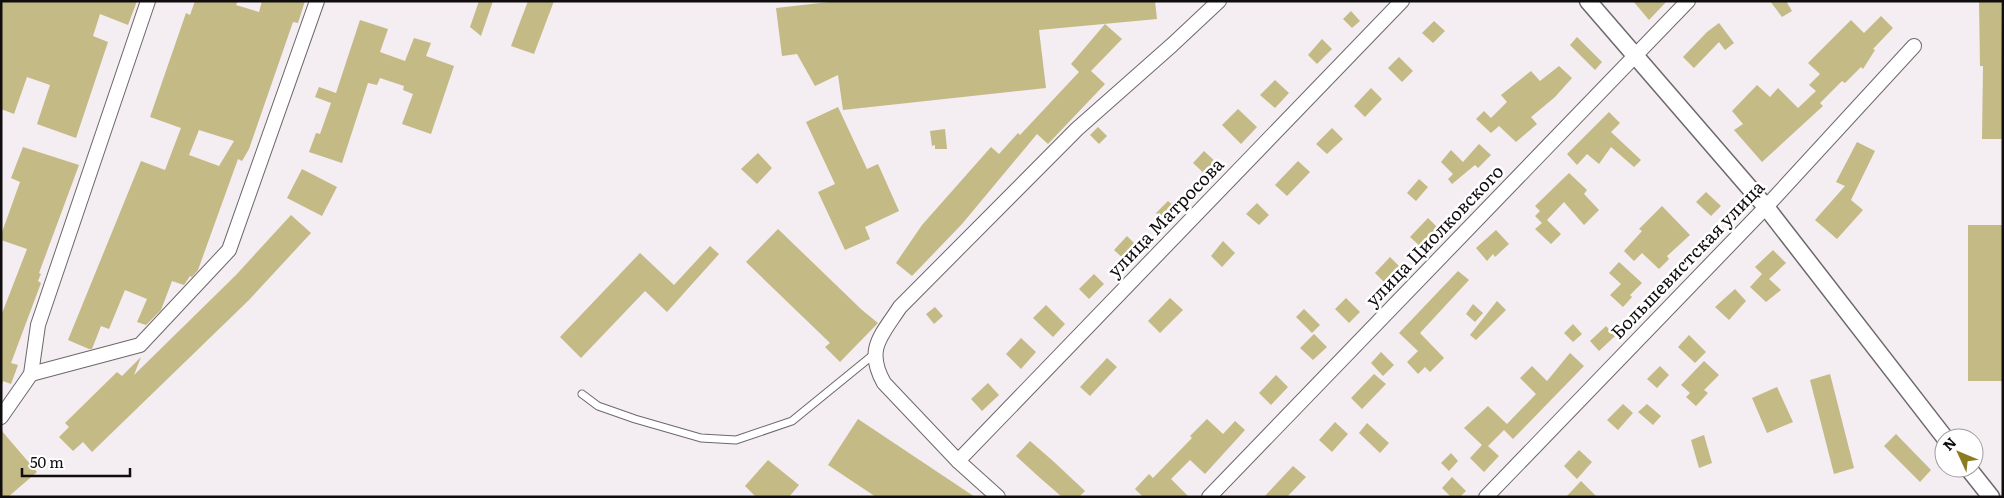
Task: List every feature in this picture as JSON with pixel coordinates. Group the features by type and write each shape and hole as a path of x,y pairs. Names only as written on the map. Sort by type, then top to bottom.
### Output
{"street":[{"path":"1,417 31,374 38,325 148,1"},
{"path":"31,374 140,345 229,250 317,1"},
{"path":"998,497 958,461 884,383 876,369 873,356 881,336 900,307 1078,129 1172,46 1219,1"},
{"name":"улица Матросова","path":"958,461 1402,1"},
{"path":"1588,1 1766,207 1937,428"},
{"name":"улица Циолковского","path":"1209,497 1688,1"},
{"name":"Большевистская улица","path":"1486,497 1766,207 1914,46"},
{"path":"1976,478 1990,497"}],"lane":[{"path":"582,394 598,406 635,419 701,438 736,440 792,421 873,356"}],"building":[{"path":"1,1 137,1 128,25 100,14 93,36 108,42 76,138 37,124 50,85 27,77 14,114 1,109"},
{"path":"195,1 238,1 236,5 259,12 262,1 305,1 298,23 293,22 249,149 242,161 238,159 198,270 192,277 190,276 184,285 172,281 161,310 146,325 137,322 147,299 125,290 109,329 101,326 92,349 89,349 68,340 141,161 165,170 181,128 150,117 186,13 190,15","holes":["199,130 234,141 219,166 189,155"]},
{"path":"479,1 493,1 481,36 470,27"},
{"path":"528,1 554,1 534,54 511,46"},
{"path":"838,1 1155,1 1157,19 1039,30 1046,88 843,110 838,75 815,86 797,54 782,56 776,8"},
{"path":"1633,1 1667,1 1649,20"},
{"path":"1770,1 1786,1 1792,11 1782,17"},
{"path":"1979,1 2001,1 2003,139 1982,139 1983,66 1980,66"},
{"path":"1351,11 1360,21 1352,28 1343,19"},
{"path":"1881,16 1893,28 1873,49 1875,50 1863,69 1861,67 1845,83 1842,81 1820,103 1823,106 1762,162 1734,130 1743,124 1732,111 1757,85 1770,97 1778,88 1798,108 1816,91 1809,85 1820,74 1808,63 1851,20 1864,33"},
{"path":"360,20 388,29 380,52 405,61 414,38 431,43 426,56 454,66 431,134 402,124 413,94 403,90 404,86 380,78 377,85 368,83 342,163 309,152 316,133 320,134 331,103 315,97 319,87 336,93"},
{"path":"1434,21 1445,31 1433,43 1422,33"},
{"path":"1719,23 1734,43 1725,50 1719,42 1694,68 1683,57 1707,32"},
{"path":"1105,24 1122,39 1091,71 1105,84 1048,144 1037,134 962,224 912,276 896,263 922,225 991,147 999,154 1018,133 1020,135 1079,72 1071,64"},
{"path":"1577,37 1602,62 1595,70 1570,45"},
{"path":"1322,39 1332,49 1317,64 1308,55"},
{"path":"1399,57 1413,71 1402,82 1388,68"},
{"path":"1559,66 1572,78 1555,97 1531,117 1537,124 1516,142 1499,126 1491,133 1476,119 1484,111 1491,118 1507,102 1501,95 1531,71 1540,81"},
{"path":"1275,80 1289,93 1275,108 1260,95"},
{"path":"1371,88 1382,99 1365,117 1354,106"},
{"path":"838,107 867,169 878,164 899,211 865,227 870,239 845,250 818,192 835,184 806,122"},
{"path":"1238,109 1257,127 1241,144 1222,125"},
{"path":"1609,112 1620,123 1611,132 1641,160 1634,167 1611,147 1599,164 1587,154 1577,165 1567,154"},
{"path":"1098,127 1107,136 1099,144 1090,135"},
{"path":"1332,128 1343,139 1327,154 1316,144"},
{"path":"945,129 947,149 935,149 935,145 932,146 930,131"},
{"path":"1857,142 1875,151 1851,200 1863,210 1837,239 1815,220 1845,186 1836,182"},
{"path":"1479,144 1491,155 1478,168 1475,165 1452,184 1448,179 1453,174 1441,162 1451,150 1463,162"},
{"path":"23,147 79,165 39,273 41,274 38,281 41,283 11,363 18,365 11,384 3,381 2,385 1,316 27,249 1,240 1,235 20,182 11,178"},
{"path":"1204,151 1219,165 1208,177 1193,163"},
{"path":"758,153 772,168 757,184 741,169"},
{"path":"1298,161 1310,172 1287,196 1275,185"},
{"path":"302,169 337,187 322,216 287,198"},
{"path":"1569,173 1587,190 1584,194 1599,210 1584,225 1564,202 1547,220 1561,234 1551,244 1535,229 1542,223 1535,216 1540,211 1535,206"},
{"path":"1419,179 1428,187 1416,201 1407,193"},
{"path":"1706,192 1721,206 1711,216 1696,202"},
{"path":"1168,201 1177,209 1165,222 1156,213"},
{"path":"1257,203 1269,215 1259,225 1246,214"},
{"path":"1662,206 1690,235 1667,256 1669,259 1659,269 1642,253 1634,261 1624,251 1642,231 1639,229"},
{"path":"291,215 311,233 249,300 92,452 83,442 73,451 59,437 69,427 65,423 117,372 122,376 141,357 134,375 236,275"},
{"path":"1428,218 1440,230 1422,248 1410,237"},
{"path":"1968,225 2003,225 2003,381 1968,381"},
{"path":"778,229 878,323 840,362 825,347 830,343 746,262"},
{"path":"1496,230 1509,244 1495,257 1493,254 1487,261 1476,248"},
{"path":"1127,236 1139,248 1126,261 1114,250"},
{"path":"1223,241 1235,253 1222,267 1211,256"},
{"path":"710,246 719,254 667,312 645,291 581,358 560,337 640,253 674,285"},
{"path":"1773,250 1786,263 1769,279 1781,290 1766,302 1750,287 1762,274 1755,267"},
{"path":"1390,257 1402,269 1387,285 1375,273"},
{"path":"1619,262 1642,283 1630,295 1632,297 1623,307 1610,295 1621,284 1609,273"},
{"path":"1458,271 1469,280 1420,333 1444,358 1430,372 1425,367 1418,374 1407,362 1418,351 1399,333"},
{"path":"1094,274 1104,284 1089,299 1079,289"},
{"path":"1735,289 1746,301 1729,320 1715,307"},
{"path":"1170,298 1183,310 1160,333 1148,321"},
{"path":"1346,298 1360,312 1349,323 1335,309"},
{"path":"1497,301 1506,310 1476,340 1470,335"},
{"path":"1473,304 1483,313 1475,322 1466,314"},
{"path":"1046,305 1065,324 1053,337 1033,318"},
{"path":"935,307 943,316 934,324 926,314"},
{"path":"1304,309 1320,325 1312,333 1296,317"},
{"path":"1573,324 1582,334 1573,342 1564,333"},
{"path":"1606,326 1615,336 1599,351 1590,341"},
{"path":"1314,334 1327,347 1313,360 1300,348"},
{"path":"1689,335 1706,352 1695,363 1678,347"},
{"path":"1021,338 1036,352 1021,369 1006,354"},
{"path":"1381,352 1394,365 1383,376 1371,363"},
{"path":"1570,353 1584,366 1513,439 1504,430 1488,446 1499,456 1484,472 1470,458 1482,445 1464,428 1488,406 1507,424 1536,394 1520,378 1532,366 1547,381"},
{"path":"1107,358 1117,367 1090,396 1080,387"},
{"path":"1704,361 1719,375 1704,390 1708,393 1696,406 1686,397 1690,393 1681,385"},
{"path":"1660,366 1669,375 1657,388 1647,379"},
{"path":"1374,374 1386,384 1362,409 1351,398"},
{"path":"1830,374 1854,468 1834,474 1810,380"},
{"path":"1276,375 1288,387 1271,405 1259,393"},
{"path":"988,383 999,395 982,411 971,399"},
{"path":"1777,387 1793,422 1767,433 1752,398"},
{"path":"1623,404 1633,413 1618,430 1607,420"},
{"path":"1647,404 1661,416 1653,425 1638,412"},
{"path":"858,419 975,497 876,497 828,465"},
{"path":"1207,419 1223,434 1235,421 1245,430 1205,474 1190,460 1171,479 1189,497 1143,497 1135,489 1149,474 1153,478 1192,438 1190,436"},
{"path":"1335,422 1348,434 1332,452 1319,440"},
{"path":"1367,423 1389,443 1380,453 1359,433"},
{"path":"1,430 37,472 8,497 1,497"},
{"path":"1896,434 1931,470 1920,482 1884,446"},
{"path":"1704,435 1712,463 1699,468 1691,440"},
{"path":"1030,441 1085,491 1079,497 1062,497 1016,456"},
{"path":"1579,450 1592,462 1577,479 1564,466"},
{"path":"1451,453 1458,461 1449,471 1441,463"},
{"path":"768,460 799,485 789,497 756,497 745,486"},
{"path":"1293,466 1306,477 1287,497 1264,497"},
{"path":"1452,477 1466,491 1460,497 1451,497 1442,488"},
{"path":"1581,481 1597,497 1566,497"}]}
